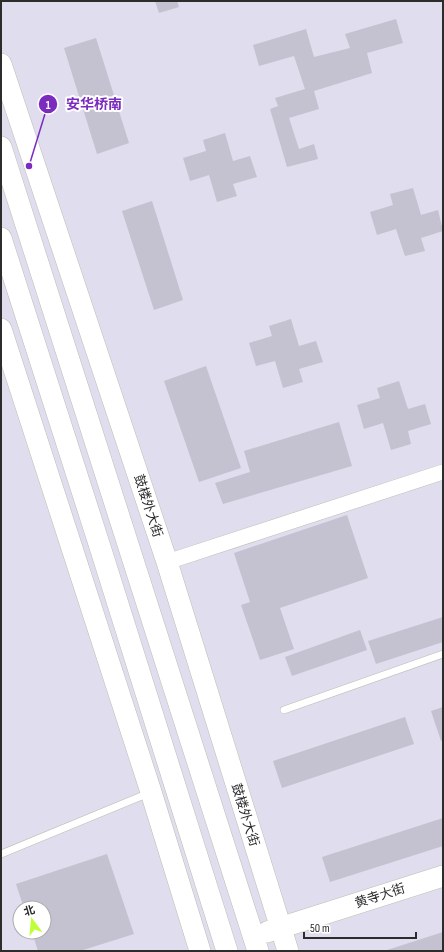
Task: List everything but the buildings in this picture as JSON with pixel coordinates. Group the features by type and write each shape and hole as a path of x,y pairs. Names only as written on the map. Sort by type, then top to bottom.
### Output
{"street":[{"name":"鼓楼外大街","path":"1,64 166,562 288,951"},
{"path":"1,147 256,944"},
{"path":"1,238 226,948"},
{"path":"1,329 202,951"},
{"path":"38,447 81,488"},
{"path":"166,562 443,472"},
{"path":"93,614 101,550"},
{"name":"黄寺大街","path":"202,951 256,944 280,928 443,876"}],"lane":[{"path":"284,710 443,654"},
{"path":"1,854 151,792"}],"place":[{"name":"安华桥南","path":"29,166"}]}
